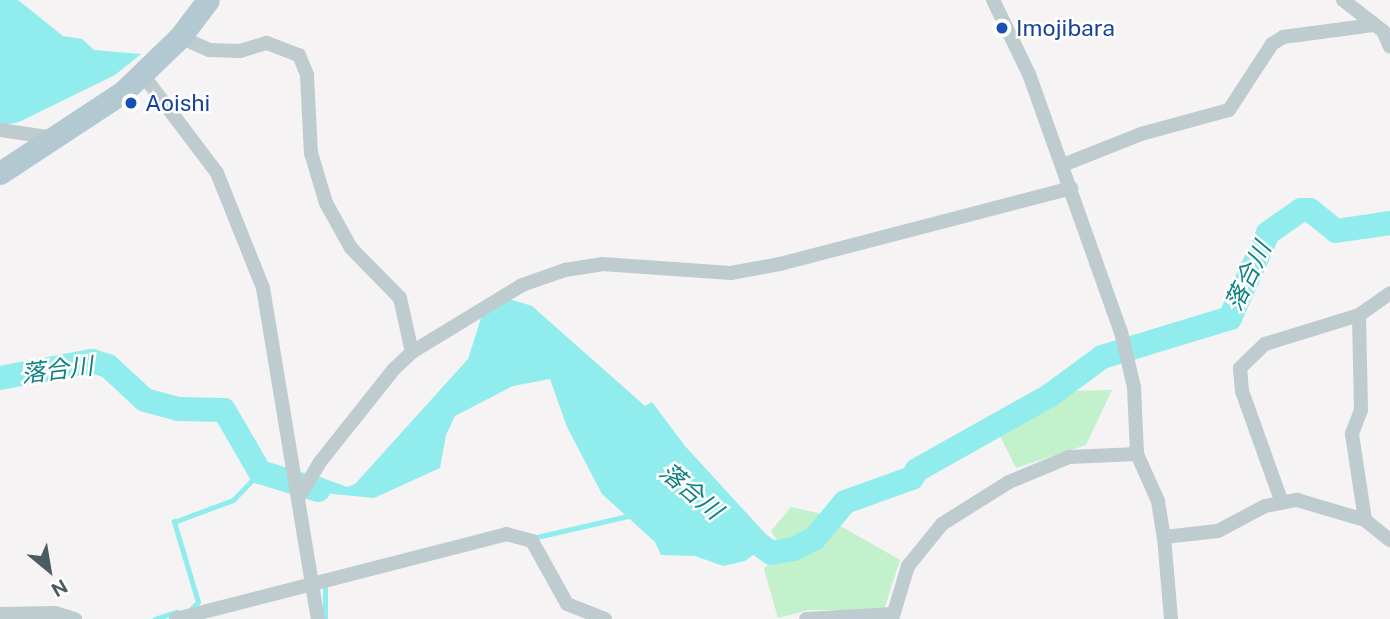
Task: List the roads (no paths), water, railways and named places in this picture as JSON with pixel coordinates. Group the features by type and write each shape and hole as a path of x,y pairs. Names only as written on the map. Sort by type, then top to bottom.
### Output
{"main road":[{"path":"0,173 55,138 143,75 180,37 208,0"}],"street":[{"path":"993,0 1029,74 1128,356 1137,414 1137,454 1158,501 1171,619"},
{"path":"1343,0 1382,28 1390,47"},
{"path":"1063,165 1141,134 1229,110 1272,44 1283,37 1382,28"},
{"path":"180,37 209,50 240,51 267,43 299,55 307,75 311,153 326,203 351,248 400,298 412,352"},
{"path":"143,75 217,173 263,288 315,583 318,619"},
{"path":"0,130 55,138"},
{"path":"299,487 313,475 372,395 412,352 523,285 565,270 602,264 732,273 947,224 1071,188"},
{"path":"1280,500 1242,391 1240,368 1265,344 1359,315 1390,293"},
{"path":"1359,315 1361,411 1352,433 1365,520"},
{"path":"806,619 892,617 908,566 931,532 991,492 1069,457 1137,454"},
{"path":"1164,537 1218,531 1280,500 1297,500 1365,520 1390,540"},
{"path":"176,619 506,534 518,535 532,541 567,604 605,619"},
{"path":"0,614 54,613 75,619"}],"water":[{"path":"0,0 18,0 63,36 82,39 94,50 141,54 115,75 19,122 0,126"},
{"path":"509,299 532,306 645,406 652,402 685,446 774,543 769,556 756,553 745,561 723,566 695,556 661,555 655,542 602,494 567,427 550,379 513,386 455,416 446,435 440,468 374,498 313,492 320,477 347,487 355,484 468,359 482,315"}],"waterway":[{"name":"落合川","path":"745,534 771,553 794,549 814,539 845,502 912,478 917,470 1049,396 1102,357 1230,318 1268,233 1301,210 1310,210 1336,231 1390,223"},
{"name":"落合川","path":"0,378 92,361 108,366 145,400 179,409 224,410 260,472 318,490"},
{"path":"192,608 198,602 174,522 233,500 260,472"},
{"path":"537,537 628,516"},
{"path":"325,586 325,619"},
{"path":"155,619 177,612"}],"place":[{"name":"Imojibara","path":"1002,28"},
{"name":"Aoishi","path":"131,103"}]}
